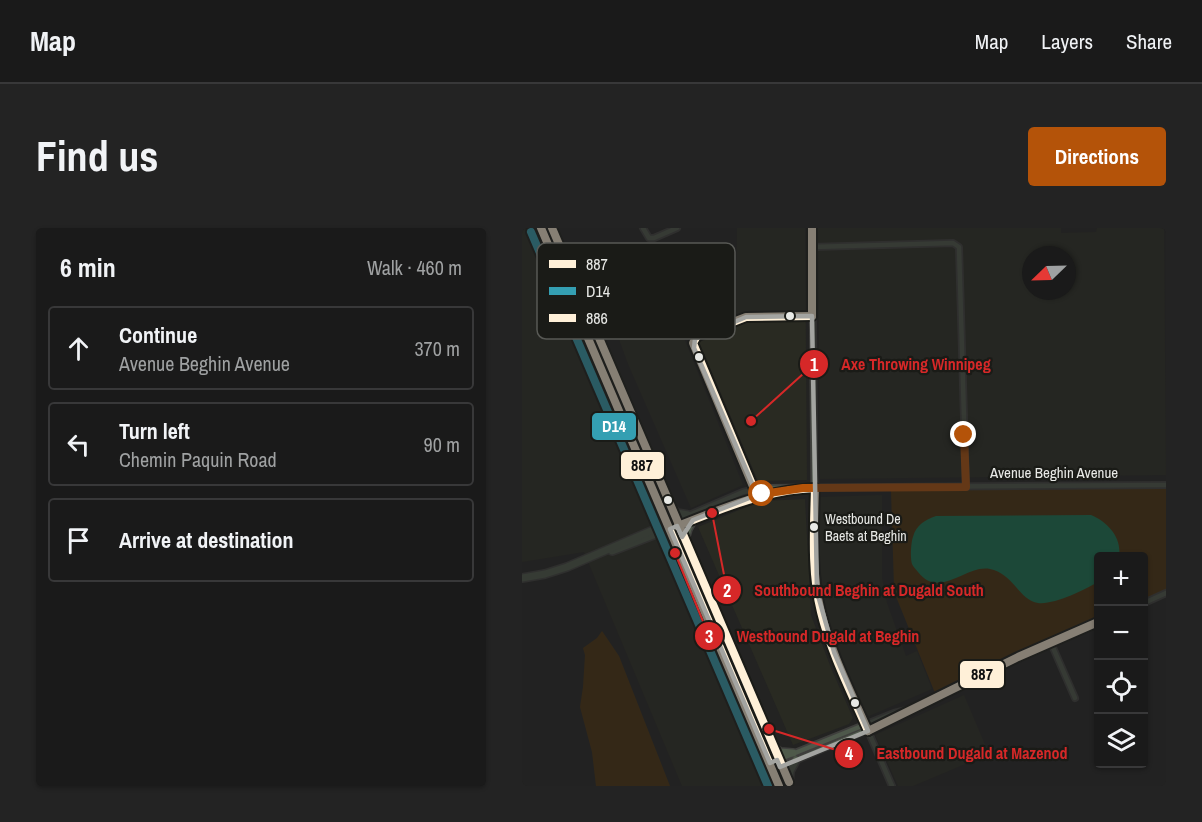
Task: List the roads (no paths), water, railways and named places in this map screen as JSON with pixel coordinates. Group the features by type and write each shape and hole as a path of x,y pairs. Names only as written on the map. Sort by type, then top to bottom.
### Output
{"main road":[{"path":"541,228 547,243"},
{"path":"550,228 556,243"},
{"path":"588,339 659,504 684,543 770,745 779,786"},
{"path":"597,339 668,505 677,548 775,766 789,786"},
{"path":"652,534 660,520 659,504"},
{"path":"668,505 676,513 691,518 684,543"},
{"path":"522,578 554,571 673,525"},
{"path":"652,534 667,537 677,548"},
{"path":"770,745 794,757 789,786"}],"street":[{"path":"643,228 649,238 654,238 677,228"},
{"path":"812,228 815,552 819,600 834,652 891,786"},
{"path":"812,247 953,243 958,247 966,487"},
{"path":"735,321 746,317 812,316"},
{"path":"695,339 693,343 756,495"},
{"name":"Avenue Beghin Avenue","path":"691,518 754,489 1166,485"},
{"name":"Avenue Beghin Avenue","path":"673,525 756,495 798,488"},
{"path":"1148,601 1166,593"},
{"path":"775,766 913,708 1018,657 1094,624"},
{"path":"1051,643 1075,698"}],"place":[{"name":"Axe Throwing Winnipeg","path":"751,421"},
{"name":"Southbound Beghin at Dugald South","path":"712,513"},
{"name":"Westbound De Baets at Beghin","path":"814,527"},
{"name":"Westbound Dugald at Beghin","path":"675,553"},
{"name":"Eastbound Dugald at Mazenod","path":"769,729"}]}
